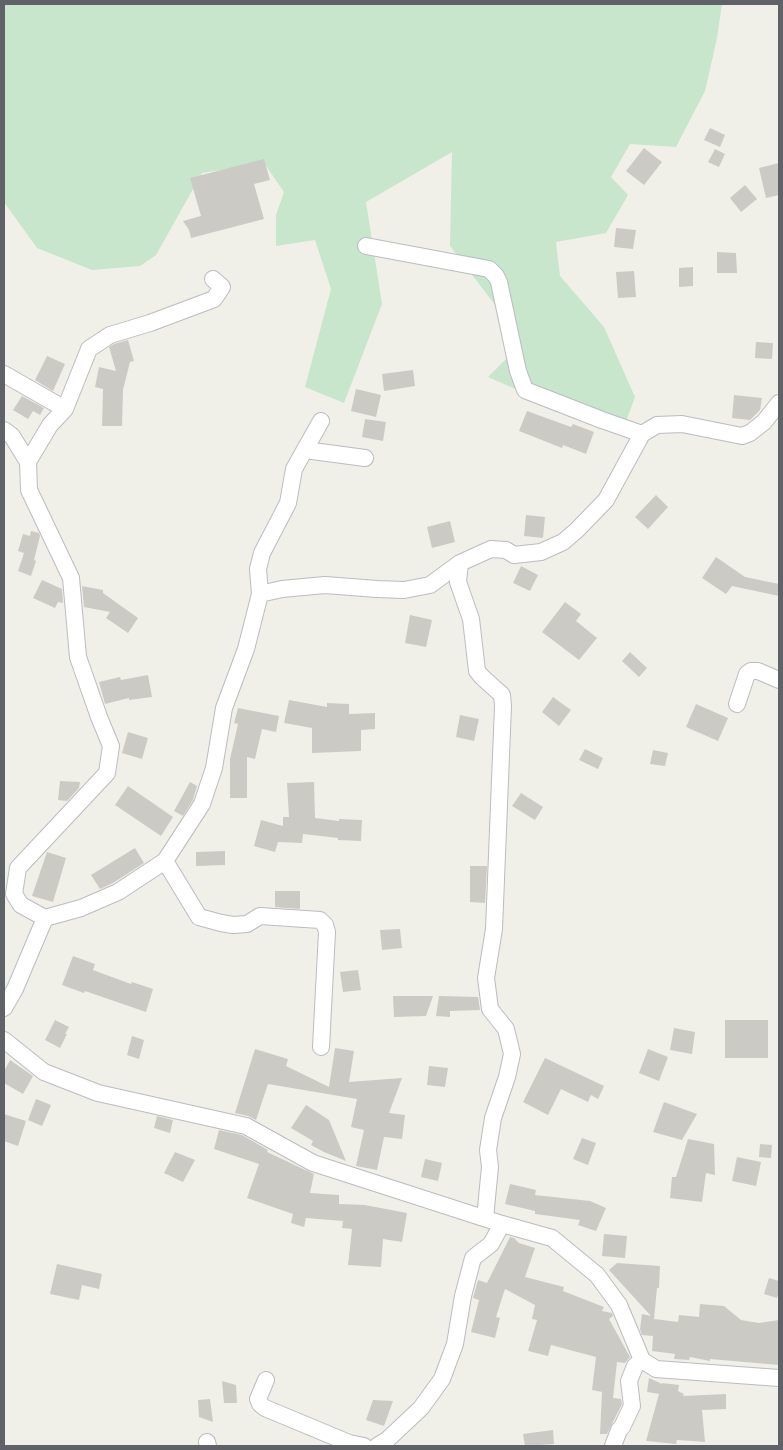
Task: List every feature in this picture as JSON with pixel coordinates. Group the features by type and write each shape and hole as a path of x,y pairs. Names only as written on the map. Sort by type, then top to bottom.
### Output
{"street":[{"path":"366,246 489,269 499,282 518,371 525,390 642,434"},
{"path":"28,462 50,425 65,409 89,349 110,335 150,323 214,299 222,287 213,279"},
{"path":"4,374 65,409"},
{"path":"260,594 282,589 324,585 404,590 430,584 460,562 491,549 506,550 514,554 541,552 563,542 606,500 642,434 657,425 682,424 742,436 750,433 764,422 779,403"},
{"path":"4,430 12,436 28,462 29,490 71,578 78,657 98,716 111,746 107,773 18,868 14,894 21,905 45,918 82,908 118,892 165,861 202,804 214,768 224,708 246,649 260,594 258,569 262,553 288,503 294,469 321,421"},
{"path":"305,450 364,458"},
{"path":"460,562 458,582 471,619 477,671 482,678 502,695 503,706 494,929 486,978 490,1009 506,1029 512,1054 507,1077 492,1118 488,1150 490,1167 485,1218"},
{"path":"737,704 747,674 751,671 758,671 779,680"},
{"path":"165,861 199,918 234,925 248,924 260,916 320,920 325,925 327,932 321,1047"},
{"path":"4,1008 15,989 45,918"},
{"path":"4,1040 44,1072 98,1093 246,1126 314,1163 502,1224 552,1238 597,1275 619,1305 642,1360 656,1369 779,1378"},
{"path":"378,1446 388,1440 421,1408 442,1379 455,1344 463,1296 473,1258 491,1244 502,1224"},
{"path":"613,1446 632,1406 629,1381 635,1366 642,1360"},
{"path":"266,1380 258,1399 265,1408 349,1443 364,1446"}],"green space":[{"path":"4,4 722,4 717,38 705,91 676,147 630,144 611,177 628,195 606,233 556,242 560,276 604,327 635,397 621,435 488,377 512,353 502,314 450,246 452,152 366,202 382,304 344,403 305,387 331,289 315,240 276,246 276,215 284,192 264,163 202,173 156,255 140,266 92,270 37,248 4,202"}],"building":[{"path":"710,128 725,135 720,147 704,140"},
{"path":"644,148 662,162 644,185 626,171"},
{"path":"715,149 725,154 719,167 708,162"},
{"path":"264,159 270,180 254,184 264,219 191,238 189,230 183,221 201,216 190,178"},
{"path":"779,163 779,195 766,198 759,168"},
{"path":"745,185 757,199 741,212 730,198"},
{"path":"616,228 636,230 633,249 614,247"},
{"path":"717,252 736,253 737,273 717,273"},
{"path":"693,267 693,286 679,287 679,268"},
{"path":"634,271 636,297 618,298 616,272"},
{"path":"128,340 134,361 130,362 123,390 122,426 102,426 103,389 95,387 99,367 116,371 109,347"},
{"path":"756,342 773,343 772,359 755,358"},
{"path":"47,356 65,364 53,391 35,380"},
{"path":"413,370 415,386 384,391 382,374"},
{"path":"356,389 381,395 376,417 351,411"},
{"path":"734,395 762,398 760,410 750,420 732,418"},
{"path":"22,396 44,408 40,415 33,411 28,419 13,410"},
{"path":"527,411 571,427 573,424 594,432 586,454 563,445 562,448 519,431"},
{"path":"365,419 386,422 383,441 362,437"},
{"path":"656,495 668,507 648,529 635,517"},
{"path":"526,515 545,517 543,538 524,536"},
{"path":"450,521 455,542 432,548 427,527"},
{"path":"31,531 39,533 40,536 34,560 36,561 31,576 18,571 24,553 18,551 23,534 30,536"},
{"path":"716,557 745,577 779,584 779,596 732,586 726,594 702,578"},
{"path":"521,566 538,575 530,591 513,583"},
{"path":"42,580 62,589 63,603 58,602 55,608 33,598"},
{"path":"82,586 103,590 103,593 138,618 128,633 106,618 110,612 84,607"},
{"path":"565,602 581,614 576,621 597,638 579,660 542,632"},
{"path":"410,615 432,620 426,647 405,643"},
{"path":"630,652 647,668 639,677 622,661"},
{"path":"148,675 152,697 129,700 129,698 105,704 99,682 120,677 121,680"},
{"path":"553,697 571,710 559,726 542,712"},
{"path":"289,700 327,707 327,703 349,704 349,714 375,713 375,729 361,730 361,751 312,753 312,728 284,723"},
{"path":"696,704 728,718 718,741 686,727"},
{"path":"238,708 279,716 276,732 262,729 255,759 247,757 247,798 230,798 230,759 238,724 234,723"},
{"path":"460,715 479,719 474,741 456,737"},
{"path":"128,732 148,738 142,759 122,753"},
{"path":"585,749 603,758 598,769 579,760"},
{"path":"653,750 668,753 665,766 650,764"},
{"path":"60,781 80,782 79,788 67,801 58,800"},
{"path":"190,782 197,786 193,800 183,816 174,811"},
{"path":"314,782 315,818 339,821 339,819 362,820 361,841 338,840 338,838 303,834 302,843 278,842 275,852 254,846 261,820 283,826 283,817 289,817 287,783"},
{"path":"128,786 173,817 161,836 115,805"},
{"path":"521,793 543,807 535,820 512,806"},
{"path":"135,848 144,863 100,889 91,875"},
{"path":"225,851 225,865 196,866 196,852"},
{"path":"47,852 66,858 53,902 32,896"},
{"path":"470,866 487,866 485,903 470,902"},
{"path":"275,891 300,891 300,909 275,907"},
{"path":"400,929 402,948 382,950 380,930"},
{"path":"73,956 95,964 93,970 131,984 132,982 153,989 146,1012 62,985"},
{"path":"358,970 361,990 343,992 340,972"},
{"path":"393,996 433,996 426,1016 394,1017"},
{"path":"439,996 478,997 480,1010 450,1011 450,1017 436,1016"},
{"path":"55,1020 69,1027 60,1048 45,1040"},
{"path":"725,1020 768,1020 768,1058 725,1058"},
{"path":"674,1028 695,1032 692,1054 670,1050"},
{"path":"132,1036 144,1040 139,1059 127,1055"},
{"path":"335,1048 354,1051 349,1082 402,1078 389,1113 405,1115 402,1139 384,1137 377,1170 356,1166 364,1130 351,1127 357,1099 268,1084 256,1120 235,1113 255,1049 288,1059 286,1066 329,1087"},
{"path":"648,1049 668,1057 659,1081 639,1073"},
{"path":"545,1058 604,1086 598,1099 591,1095 588,1102 561,1089 548,1115 523,1102"},
{"path":"10,1060 33,1076 23,1094 4,1083 4,1071"},
{"path":"429,1066 448,1068 445,1087 427,1085"},
{"path":"36,1099 51,1105 42,1126 28,1120"},
{"path":"664,1102 697,1114 682,1140 653,1132"},
{"path":"306,1105 329,1120 346,1161 311,1145 313,1141 291,1128"},
{"path":"4,1114 26,1121 18,1146 4,1141"},
{"path":"157,1116 173,1120 170,1133 154,1128"},
{"path":"219,1130 242,1135 268,1150 267,1152 314,1174 310,1193 339,1195 339,1204 365,1205 407,1213 402,1242 383,1239 381,1267 348,1265 352,1229 342,1228 343,1221 306,1218 304,1227 291,1223 293,1214 247,1198 259,1164 214,1149"},
{"path":"582,1138 596,1143 588,1165 573,1159"},
{"path":"688,1139 714,1144 715,1175 706,1173 702,1202 670,1198 672,1177 676,1177"},
{"path":"760,1144 772,1145 771,1158 759,1157"},
{"path":"175,1152 195,1160 183,1182 164,1173"},
{"path":"737,1157 761,1162 756,1186 732,1181"},
{"path":"425,1159 442,1163 438,1181 421,1177"},
{"path":"510,1184 536,1190 535,1195 590,1201 606,1208 596,1231 578,1225 580,1220 535,1214 535,1211 505,1204"},
{"path":"604,1234 627,1236 625,1258 602,1256"},
{"path":"510,1237 519,1243 535,1248 525,1277 564,1287 563,1291 604,1307 602,1311 612,1313 613,1316 609,1319 630,1357 625,1363 617,1362 613,1398 621,1399 622,1404 607,1434 600,1434 602,1392 592,1390 596,1357 551,1345 548,1356 528,1351 537,1320 532,1319 535,1305 505,1289 496,1317 500,1318 495,1338 471,1332 479,1300 473,1298 478,1280 487,1283"},
{"path":"617,1263 660,1266 654,1319 678,1322 679,1315 699,1317 700,1304 724,1306 741,1320 759,1323 779,1320 779,1365 710,1359 710,1361 690,1357 689,1360 674,1359 675,1354 652,1351 653,1336 642,1335 640,1329 642,1314 651,1316 609,1270"},
{"path":"57,1264 102,1274 99,1289 82,1285 79,1300 50,1294"},
{"path":"769,1278 779,1281 777,1298 764,1294"},
{"path":"649,1378 662,1384 679,1385 678,1391 684,1394 683,1396 726,1394 726,1409 702,1410 705,1442 677,1440 676,1444 646,1441 659,1394 647,1392"},
{"path":"222,1381 236,1385 237,1403 224,1403"},
{"path":"210,1399 213,1422 199,1417 198,1400"},
{"path":"373,1400 393,1401 384,1426 366,1420"},
{"path":"553,1430 554,1444 525,1446 523,1434"}]}
